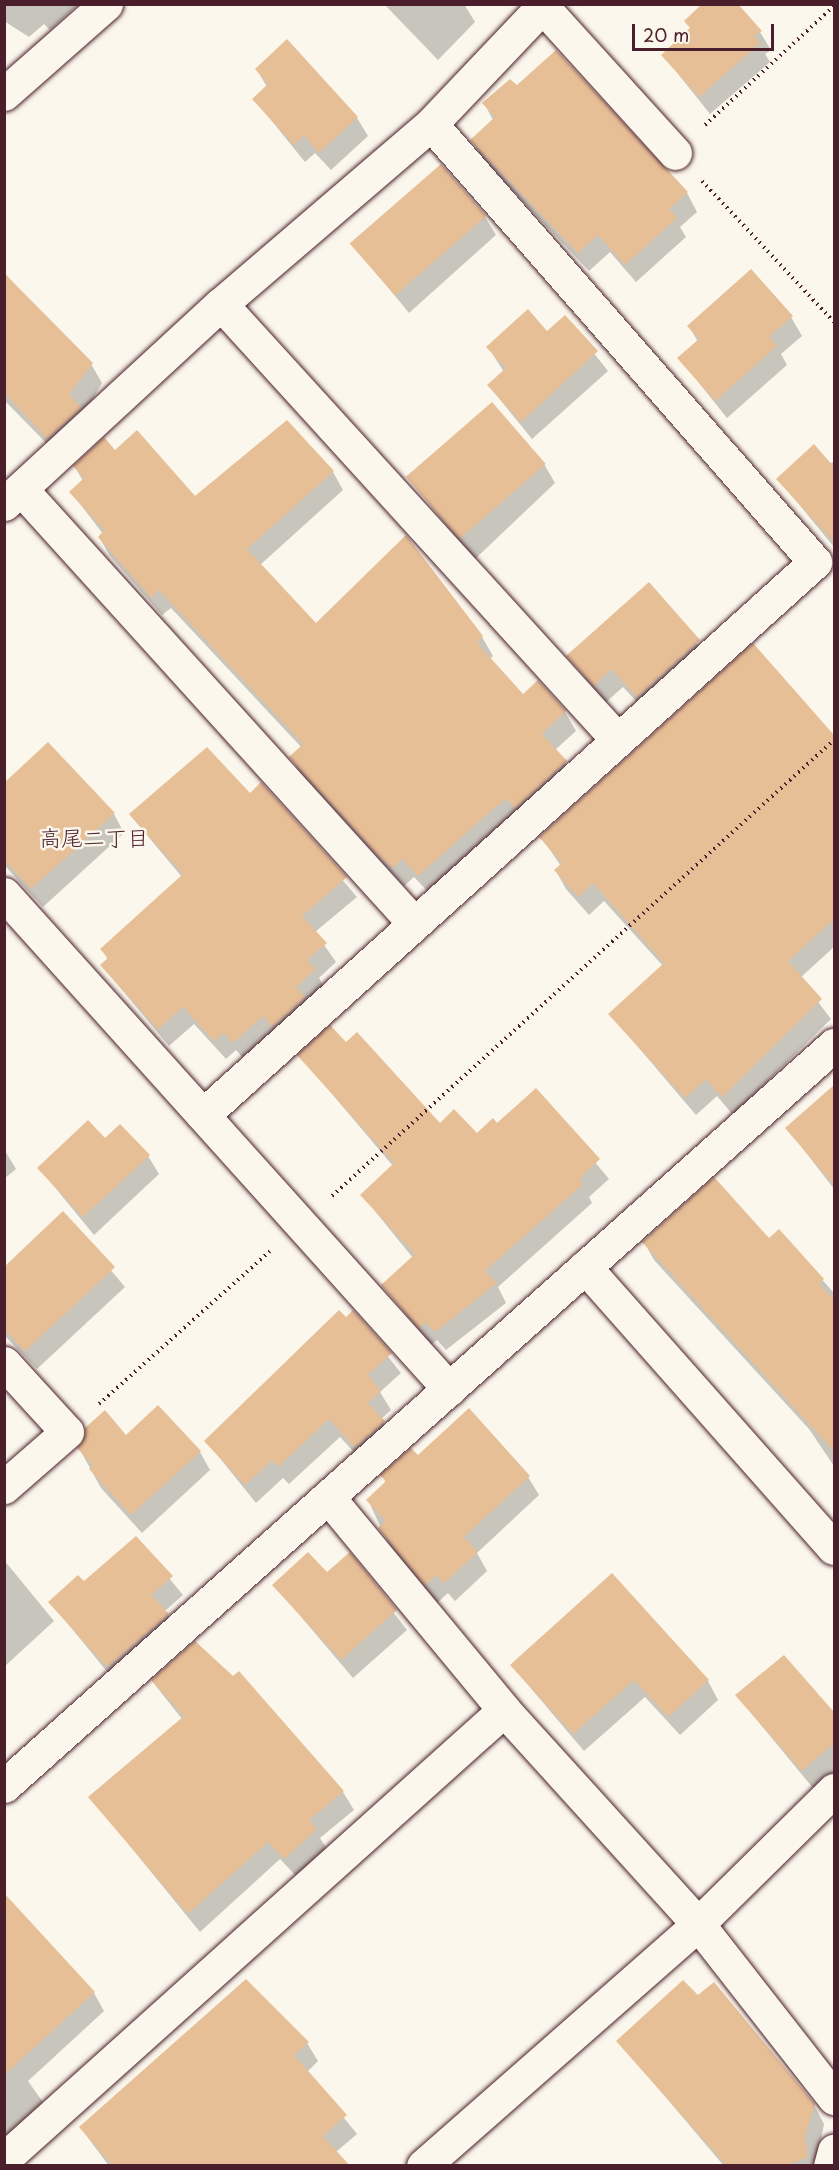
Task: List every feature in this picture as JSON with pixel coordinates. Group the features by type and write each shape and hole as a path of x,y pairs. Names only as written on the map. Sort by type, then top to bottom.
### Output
{"street":[{"path":"4,94 106,4"},
{"path":"412,921 13,496 221,304 430,124 542,5 675,153"},
{"path":"203,1115 412,921 815,562 430,124"},
{"path":"221,304 615,738"},
{"path":"4,894 203,1115 299,1226 449,1389"},
{"path":"4,1786 834,1045"},
{"path":"585,1267 834,1548"},
{"path":"4,1363 67,1432 4,1487"},
{"path":"328,1497 504,1710 698,1924 834,2098"},
{"path":"4,2159 504,1710"},
{"path":"423,2166 698,1924 834,1790"},
{"path":"830,2166 834,2151"}],"path":[{"path":"834,6 675,153 834,322"},
{"path":"67,1432 299,1226 834,740"}],"building":[{"path":"702,4 738,4 762,31 754,36 760,43 699,97 661,55 690,28 684,21"},
{"path":"287,39 358,117 319,153 304,135 294,145 252,99 268,84 255,69"},
{"path":"556,50 688,192 669,209 677,218 625,265 598,235 578,253 470,140 495,117 482,103 510,79 517,85"},
{"path":"441,164 486,216 395,295 350,243"},
{"path":"751,269 793,316 769,337 777,346 715,401 677,358 699,339 687,326"},
{"path":"4,273 93,363 69,394 81,408 47,439 4,392"},
{"path":"528,309 547,331 565,315 598,351 521,422 487,385 506,368 486,347"},
{"path":"492,402 546,464 460,539 406,477"},
{"path":"287,420 334,471 247,549 316,623 406,535 483,636 477,643 523,694 538,680 566,711 542,734 567,761 515,808 507,799 494,808 418,876 403,859 393,868 376,853 289,757 303,744 159,590 151,598 98,537 104,530 69,492 84,478 73,466 104,437 115,450 137,430 195,496"},
{"path":"814,444 834,467 834,542 776,479"},
{"path":"649,582 700,640 637,697 611,669 594,686 566,656"},
{"path":"753,643 834,735 834,919 788,961 822,999 722,1097 706,1079 685,1098 608,1014 664,963 593,883 578,897 554,870 562,863 539,837"},
{"path":"48,742 115,813 31,889 4,860 4,783"},
{"path":"207,747 250,793 261,782 347,877 302,916 327,943 307,960 316,969 296,987 305,997 272,1027 263,1016 233,1043 224,1033 214,1041 183,1007 158,1029 100,965 108,958 100,949 183,874 129,814"},
{"path":"330,1025 346,1042 357,1032 440,1123 454,1109 477,1133 493,1118 497,1123 536,1088 600,1159 579,1179 583,1184 485,1271 497,1283 435,1332 425,1322 419,1328 381,1285 415,1254 360,1195 394,1163 297,1055"},
{"path":"834,1085 834,1185 785,1128"},
{"path":"88,1120 105,1138 120,1124 150,1155 83,1217 37,1168"},
{"path":"714,1177 769,1238 779,1229 824,1279 819,1283 834,1301 834,1451 642,1242"},
{"path":"63,1211 115,1267 25,1351 4,1329 4,1267"},
{"path":"339,1310 346,1317 353,1310 392,1353 368,1375 381,1391 368,1403 385,1421 355,1447 329,1419 278,1467 272,1460 245,1485 204,1441"},
{"path":"158,1405 201,1451 131,1515 89,1469 93,1465 77,1448 85,1428 105,1410 126,1435"},
{"path":"469,1408 530,1476 464,1537 478,1552 444,1583 437,1575 425,1585 378,1528 386,1521 366,1500 386,1481 380,1475 411,1448 418,1455"},
{"path":"136,1536 173,1576 151,1595 169,1614 107,1667 48,1602 78,1575 84,1581"},
{"path":"308,1552 327,1572 350,1552 397,1610 341,1660 272,1585"},
{"path":"612,1573 709,1680 668,1717 634,1680 573,1734 510,1665"},
{"path":"195,1641 233,1676 239,1671 344,1791 309,1820 317,1829 284,1859 268,1842 188,1914 88,1797 184,1716 151,1680"},
{"path":"784,1655 834,1712 834,1743 802,1771 735,1695"},
{"path":"4,1893 95,1992 4,2075"},
{"path":"246,1979 309,2042 294,2055 347,2115 323,2136 350,2166 113,2166 79,2127"},
{"path":"683,1980 698,1995 714,1982 815,2104 805,2136 808,2157 785,2166 727,2166 616,2041"}],"district":[{"name":"高尾二丁目","path":"94,837"}]}
